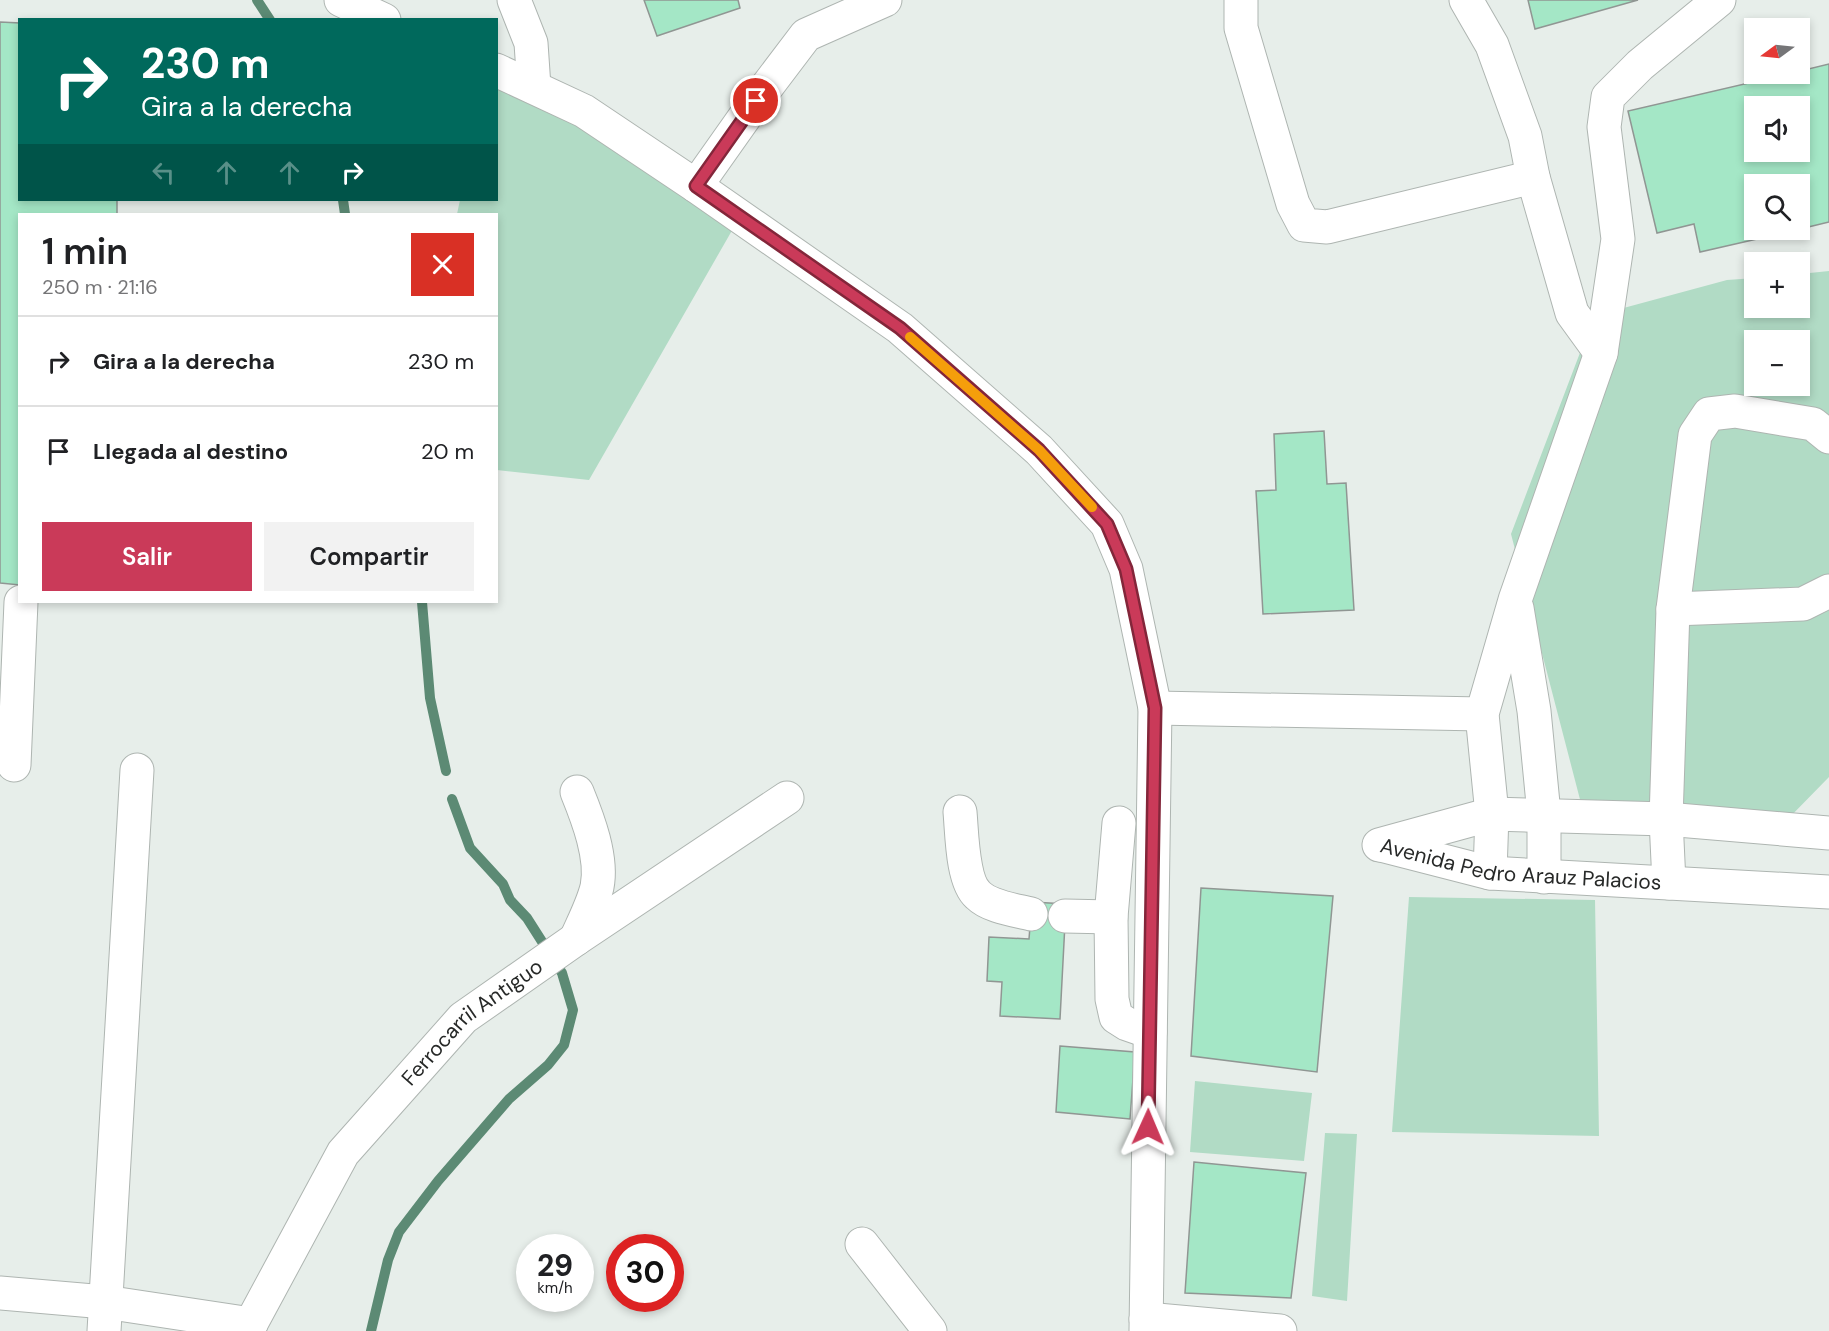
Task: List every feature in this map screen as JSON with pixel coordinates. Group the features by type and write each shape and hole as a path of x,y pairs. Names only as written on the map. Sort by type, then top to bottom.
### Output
{"street":[{"path":"341,0 380,18"},
{"path":"514,0 531,43 534,87"},
{"path":"696,186 806,35 885,0"},
{"path":"1241,0 1241,28 1293,204 1304,225 1327,227 1533,177"},
{"path":"1466,0 1492,45 1525,136 1533,177 1572,313 1601,353"},
{"path":"1490,873 1492,814 1482,714 1515,600 1601,353 1618,238 1604,127 1608,97 1640,65 1719,0"},
{"path":"498,71 584,111 900,328 1039,450 1107,524 1126,569 1155,708 1146,1325 1280,1331"},
{"path":"1669,883 1666,819 1673,609 1695,435 1709,414 1735,411 1813,424 1829,437"},
{"path":"1673,609 1803,604 1829,591"},
{"path":"1515,600 1534,711 1544,814 1544,877"},
{"path":"14,765 21,603"},
{"path":"1155,708 1482,714"},
{"path":"105,1316 137,770"},
{"path":"576,939 597,887 596,854 590,826 578,792"},
{"name":"Ferrocarril Antiguo","path":"249,1327 343,1153 463,1018 576,939 787,798"},
{"path":"960,812 967,876 977,895 994,903 1031,914"},
{"name":"Avenida Pedro Arauz Palacios","path":"1829,833 1666,819 1492,814 1379,845 1490,873 1829,892"},
{"path":"1119,823 1111,917 1112,999 1116,1017 1127,1024 1150,1032"},
{"path":"1065,916 1111,917"},
{"path":"862,1244 930,1331"},
{"path":"0,1293 105,1316 249,1327"}],"green space":[{"path":"498,88 599,129 738,220 589,480 498,470 498,213 457,213 460,201 498,201"},
{"path":"1829,271 1829,777 1785,822 1583,811 1511,534 1594,316 1727,280 1744,279 1744,318 1810,318 1810,273"},
{"path":"1409,897 1595,900 1599,1136 1392,1132"},
{"path":"1195,1081 1312,1093 1304,1161 1190,1152"},
{"path":"1325,1133 1357,1134 1347,1301 1312,1296"}],"building":[{"path":"644,0 738,0 740,8 657,36"},
{"path":"1528,0 1638,0 1535,29"},
{"path":"0,22 18,23 18,201 117,201 117,213 18,213 18,585 0,583"},
{"path":"1829,64 1829,222 1810,227 1810,174 1744,174 1744,240 1752,240 1700,252 1694,224 1657,233 1628,111 1745,84 1810,84 1810,69"},
{"path":"1324,431 1327,484 1346,483 1354,610 1263,614 1256,491 1276,490 1274,434"},
{"path":"1201,888 1333,896 1317,1072 1191,1056"},
{"path":"1032,902 1066,904 1060,1019 1000,1016 1002,982 987,981 989,937 1029,939"},
{"path":"1060,1046 1135,1052 1130,1119 1056,1112"},
{"path":"1194,1162 1306,1173 1291,1298 1185,1293"}],"waterway":[{"path":"257,0 269,18"},
{"path":"343,201 345,213"},
{"path":"422,603 430,698 446,771"},
{"path":"371,1331 388,1260 399,1232 438,1181 509,1099 548,1065 564,1045 573,1010 562,973 527,918 510,900 503,884 470,848 452,799"}],"slow traffic":[{"path":"910,337 1039,450 1092,507"}],"route":[{"path":"756,101 696,186 900,328 1039,450 1107,524 1126,569 1155,708 1155,828 1148,1127"}]}
